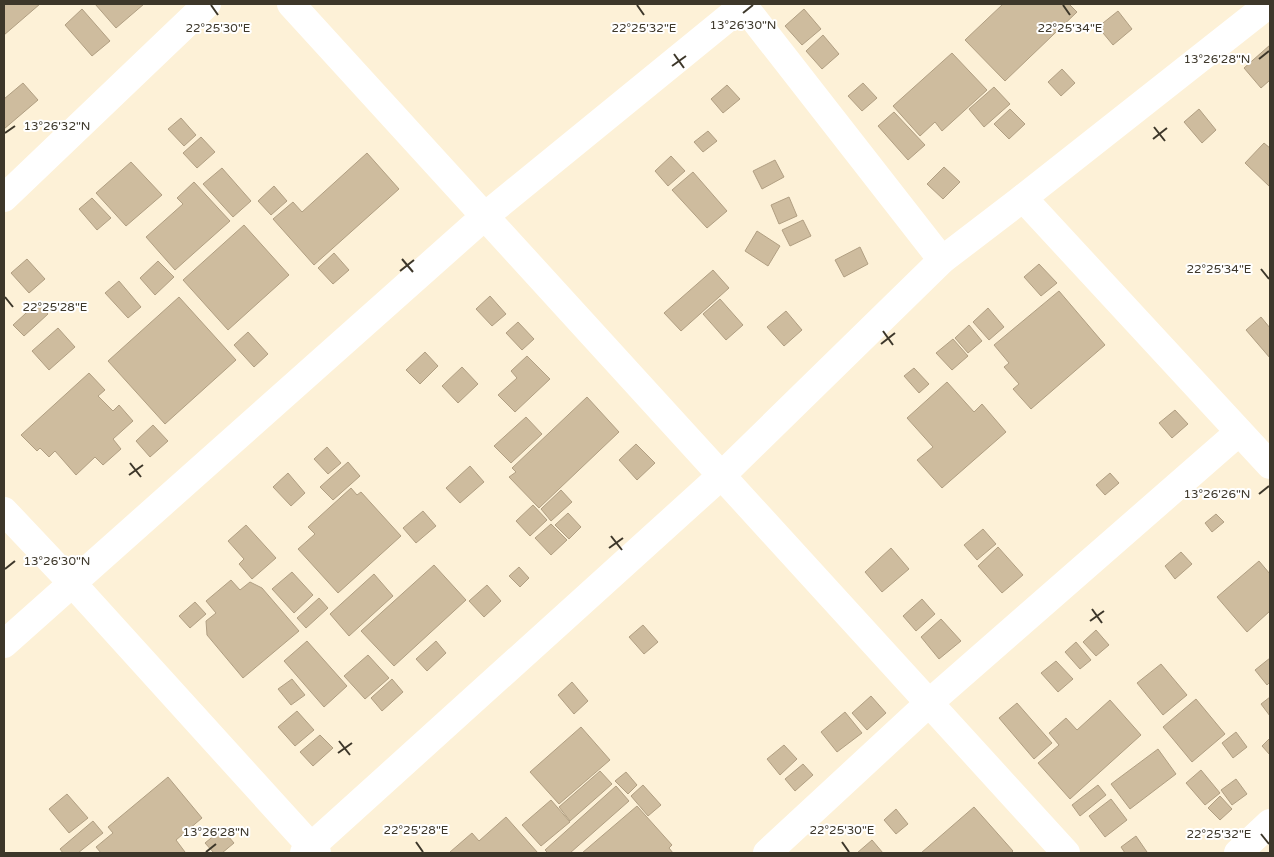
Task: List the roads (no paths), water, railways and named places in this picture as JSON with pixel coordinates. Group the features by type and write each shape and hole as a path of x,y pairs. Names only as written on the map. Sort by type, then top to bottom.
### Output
{"street":[{"path":"4,198 207,4"},
{"path":"291,4 1066,853"},
{"path":"4,644 485,216 743,4 942,260"},
{"path":"4,510 73,584 310,851 722,475 942,260 1269,4"},
{"path":"1023,198 1270,465"},
{"path":"767,853 929,703 1239,432"},
{"path":"1238,853 1270,823"}]}
